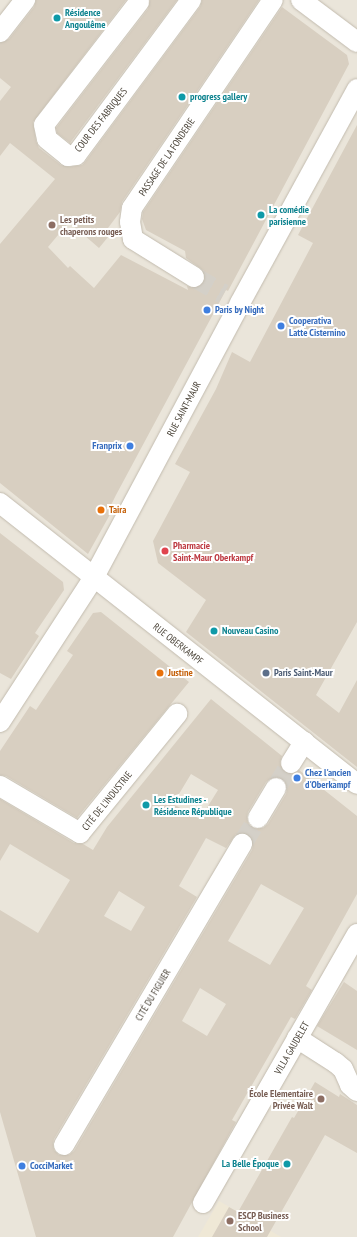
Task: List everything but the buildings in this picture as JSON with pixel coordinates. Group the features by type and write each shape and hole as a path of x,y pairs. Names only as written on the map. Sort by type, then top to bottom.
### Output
{"street":[{"path":"0,32 25,0"},
{"name":"COUR DES FABRIQUES","path":"139,2 44,125 47,139 68,156 76,155 191,0"},
{"name":"PASSAGE DE LA FONDERIE","path":"194,277 133,239 130,222 132,208 273,0"},
{"path":"301,0 357,42"},
{"name":"RUE SAINT-MAUR","path":"0,722 94,578 240,304 357,89"},
{"name":"RUE OBERKAMPF","path":"0,503 357,784"},
{"name":"CITÉ DE L'INDUSTRIE","path":"0,786 80,833 177,714"},
{"path":"290,763 304,742"},
{"path":"258,818 276,788"},
{"name":"CITÉ DU FIGUIER","path":"64,1145 242,844"},
{"name":"VILLA GAUDELET","path":"203,1203 357,934"},
{"path":"297,1038 336,1063 343,1070 350,1085 357,1092"}],"shaded area":[{"path":"0,0 357,0 357,1237 0,1237"},
{"name":"ESCP Business School","path":"219,1201 281,1237 198,1237"}],"tunnel":[{"path":"194,277 224,294"},
{"path":"276,788 291,763"},
{"path":"242,844 258,818"}],"place":[{"name":"Résidence Angoulême","path":"57,18"},
{"name":"progress gallery","path":"182,97"},
{"name":"La comédie parisienne","path":"261,215"},
{"name":"Les petits chaperons rouges","path":"52,225"},
{"name":"Paris by Night","path":"207,310"},
{"name":"Cooperativa Latte Cisternino","path":"281,326"},
{"name":"Franprix","path":"130,446"},
{"name":"Taira","path":"101,510"},
{"name":"Pharmacie Saint-Maur Oberkampf","path":"165,551"},
{"name":"Nouveau Casino","path":"214,631"},
{"name":"Justine","path":"160,673"},
{"name":"Paris Saint-Maur","path":"266,673"},
{"name":"Chez l'ancien d'Oberkampf","path":"297,778"},
{"name":"Les Estudines - Résidence République","path":"146,805"},
{"name":"École Elementaire Privée Walt","path":"321,1099"},
{"name":"La Belle Époque","path":"287,1164"},
{"name":"CocciMarket","path":"22,1166"},
{"name":"ESCP Business School","path":"230,1221"}]}
